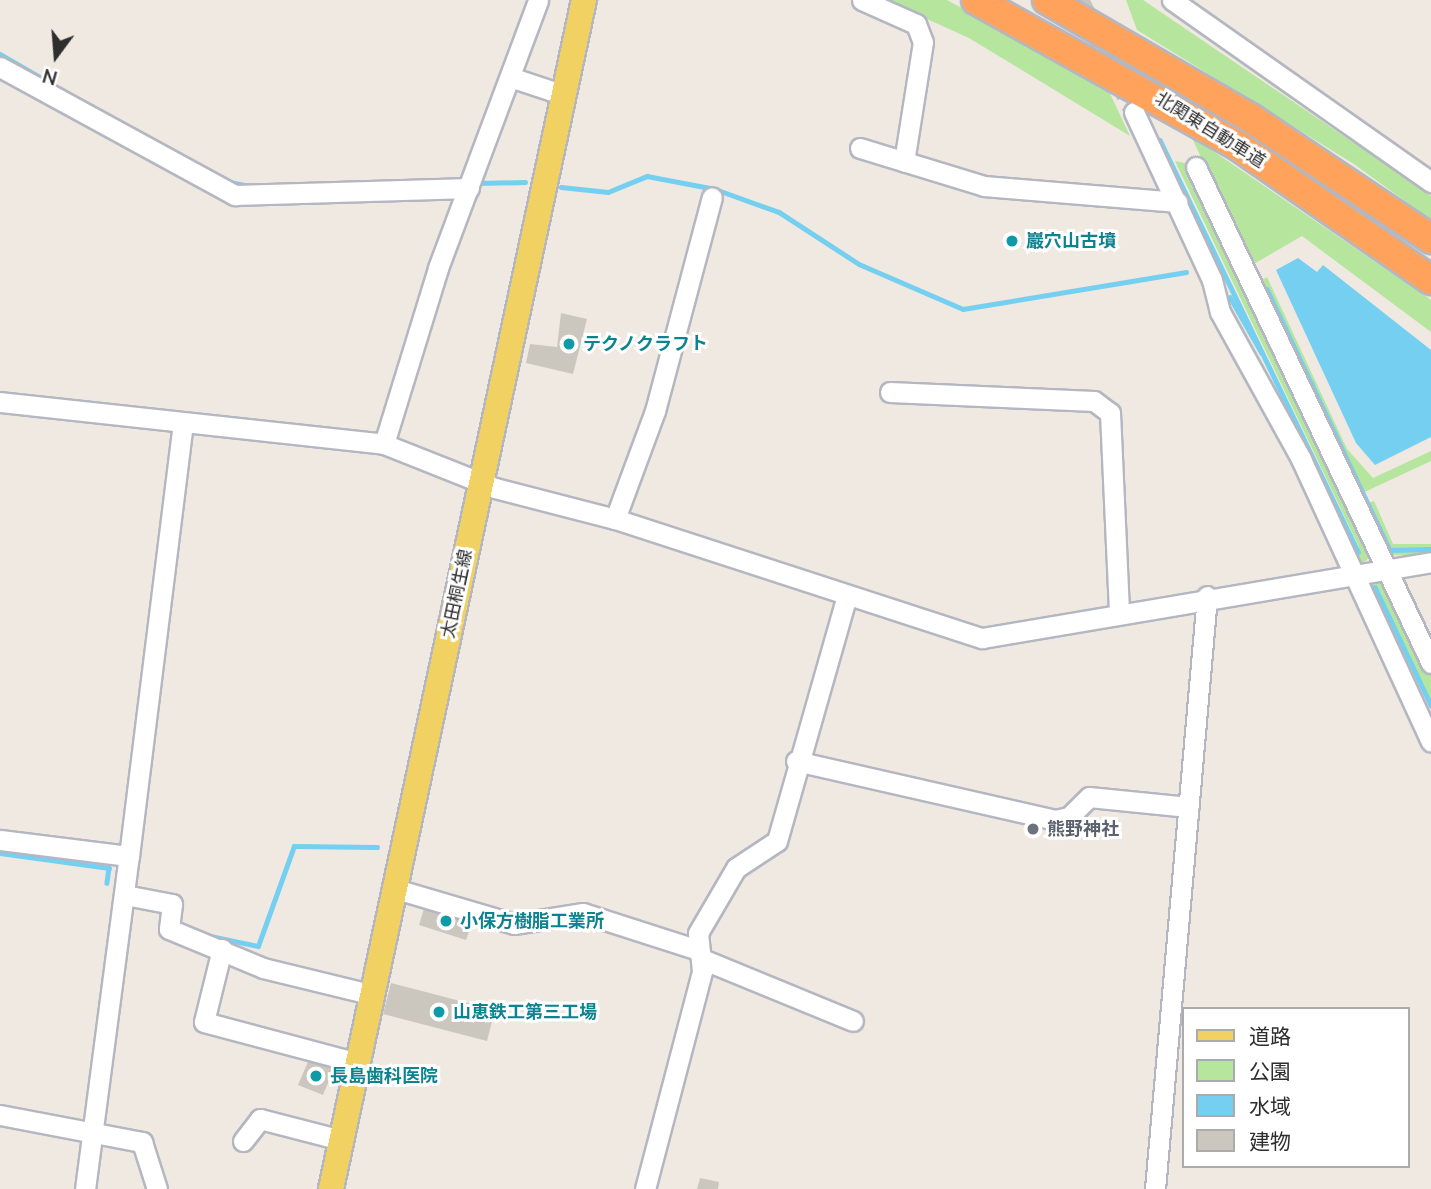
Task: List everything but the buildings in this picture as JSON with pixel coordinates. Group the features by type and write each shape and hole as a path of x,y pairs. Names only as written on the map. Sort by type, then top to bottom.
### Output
{"highway":[{"name":"北関東自動車道","path":"976,0 1238,146 1431,280"},
{"name":"北関東自動車道","path":"1046,0 1252,119 1431,239"}],"main road":[{"name":"太田桐生線","path":"331,1189 584,0"}],"street":[{"path":"384,444 469,188 513,79 538,0"},
{"path":"862,0 916,24 923,42 904,162"},
{"path":"1172,0 1431,182"},
{"path":"0,67 235,195 469,188"},
{"path":"513,79 564,95"},
{"path":"1134,112 1177,202 1220,312 1261,378 1431,742"},
{"path":"860,148 984,186 1177,202"},
{"path":"1196,167 1431,663"},
{"path":"615,519 655,411 712,197"},
{"path":"890,391 1094,401 1110,413 1119,614"},
{"path":"0,402 384,444 481,483 615,519 846,599 982,638 1050,629 1207,596 1385,566 1431,562"},
{"path":"85,1189 125,895 183,424"},
{"path":"1155,1189 1207,596"},
{"path":"645,1189 700,954 698,933 723,884 777,841 796,761 846,599"},
{"path":"796,761 1055,820 1069,817 1088,797 1189,807"},
{"path":"0,840 129,856"},
{"path":"396,889 514,924 583,913 700,954 853,1021"},
{"path":"125,895 172,904 169,929 289,976 374,995"},
{"path":"222,950 204,1022 358,1063"},
{"path":"0,1115 142,1142 157,1189"},
{"path":"243,1141 260,1119 341,1140"}],"green space":[{"path":"885,0 947,0 1106,85 1130,136 969,38"},
{"path":"1126,0 1143,0 1419,187 1431,196 1431,220 1354,164 1137,30"},
{"path":"1191,136 1431,300 1431,332 1302,236 1252,265"},
{"path":"1175,161 1190,164 1371,554 1366,561 1358,564 1353,554 1359,547"},
{"path":"1267,277 1347,449 1373,478 1431,451 1431,461 1358,495 1257,283"},
{"path":"1374,501 1393,544 1431,544 1431,556 1386,555 1362,505"},
{"path":"1374,579 1387,583 1431,673 1431,707 1379,590 1371,592 1366,581"}],"water":[{"path":"1298,258 1317,272 1323,265 1431,350 1431,437 1375,465 1356,443 1276,270"}],"waterway":[{"path":"0,54 66,92"},
{"path":"1160,140 1358,552"},
{"path":"561,187 608,192 647,176 715,189 779,212 859,264 963,309 1186,272"},
{"path":"230,182 249,186"},
{"path":"478,183 525,182"},
{"path":"1267,289 1390,550 1431,549"},
{"path":"1230,297 1262,353"},
{"path":"1375,587 1431,705"},
{"path":"210,936 258,946 294,846 377,847"},
{"path":"0,853 109,868 107,883"}],"tunnel":[{"path":"1080,0 1134,112"}],"place":[{"name":"巖穴山古墳","path":"1012,241"},
{"name":"テクノクラフト","path":"569,344"},
{"name":"熊野神社","path":"1033,829"},
{"name":"小保方樹脂工業所","path":"446,921"},
{"name":"山恵鉄工第三工場","path":"439,1012"},
{"name":"長島歯科医院","path":"316,1076"}]}
